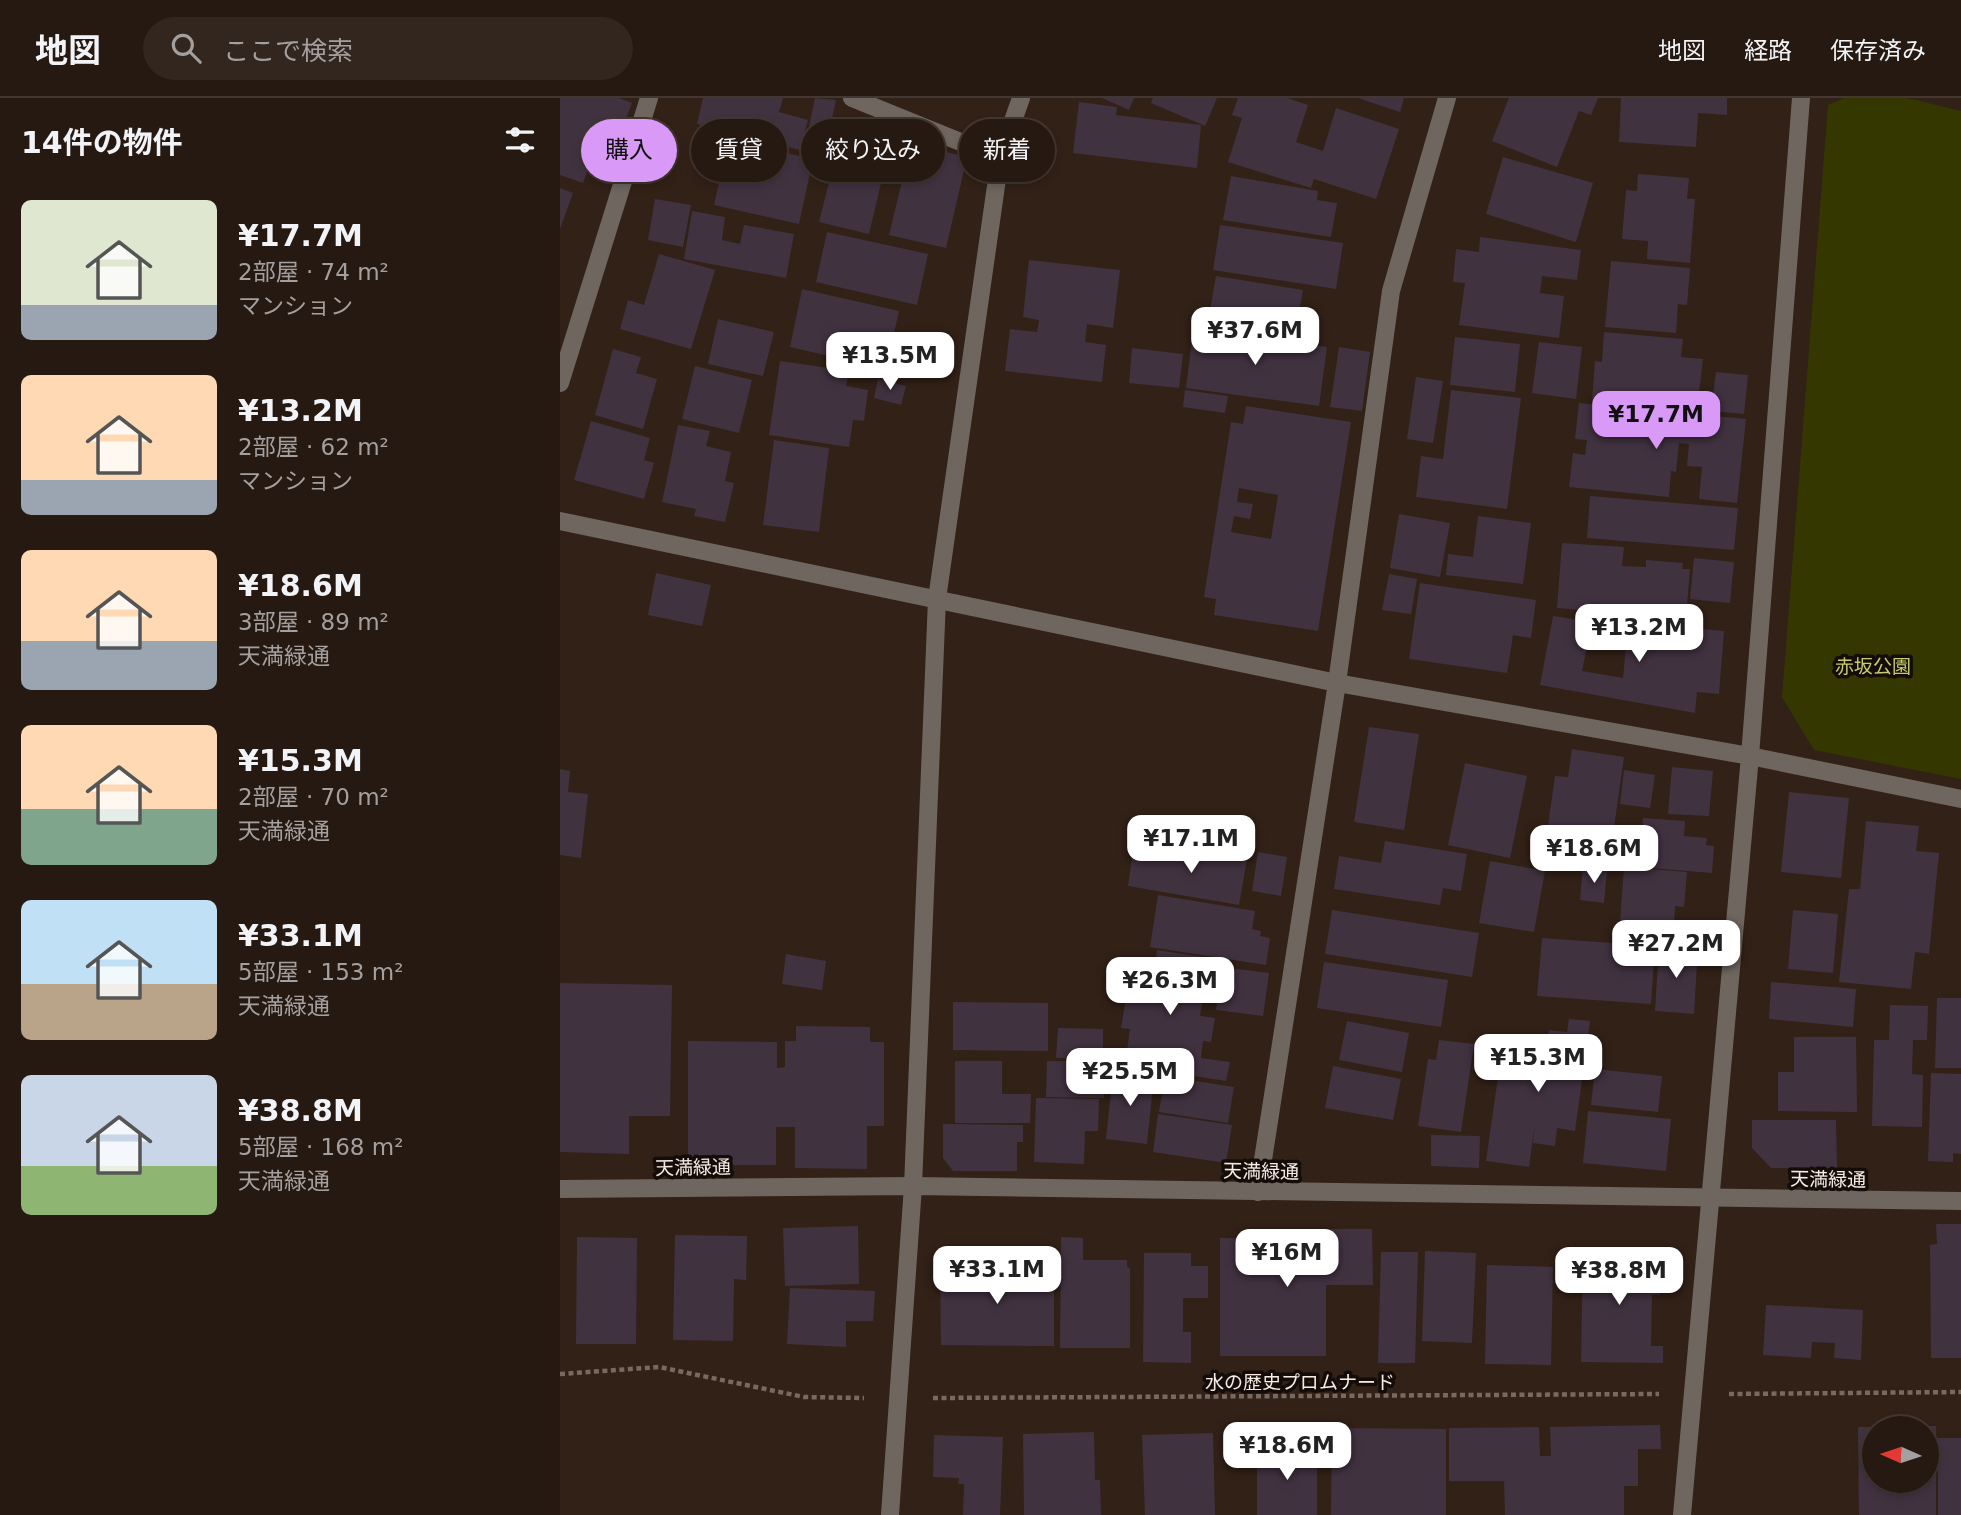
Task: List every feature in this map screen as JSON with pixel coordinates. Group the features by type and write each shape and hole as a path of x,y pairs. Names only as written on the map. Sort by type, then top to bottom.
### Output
{"street":[{"path":"560,383 649,98"},
{"path":"852,98 959,141"},
{"path":"1014,119 1021,98"},
{"path":"1258,1192 1337,682 1391,291 1447,98"},
{"path":"1682,1515 1750,756 1801,98"},
{"path":"890,1515 913,1186 937,600 997,182"},
{"path":"560,521 1337,682 1750,756 1961,799"},
{"name":"天満緑通","path":"560,1189 913,1186 1961,1201"}],"path":[{"path":"560,1374 659,1367 804,1397 877,1398"},
{"path":"1714,1394 1961,1392"},
{"name":"水の歴史プロムナード","path":"925,1398 1661,1394"}],"green space":[{"name":"赤坂公園","path":"1844,98 1907,98 1961,111 1961,779 1814,750 1782,697 1828,105"}],"building":[{"path":"560,98 619,98 632,103 626,119 581,119 583,183 560,175"},
{"path":"703,98 783,98 779,112 804,119 801,119 800,150 787,147 787,119 698,119"},
{"path":"815,98 836,100 832,119 811,119"},
{"path":"1102,98 1134,98 1129,110"},
{"path":"1153,98 1217,98 1205,126 1151,103"},
{"path":"1238,98 1287,98 1308,105 1296,142 1323,151 1336,108 1399,129 1376,199 1314,179 1311,188 1228,162 1242,118 1232,115"},
{"path":"1358,98 1404,98 1400,112"},
{"path":"1509,98 1598,98 1591,115 1579,111 1557,167 1492,141"},
{"path":"1621,98 1727,98 1727,115 1698,113 1696,147 1619,142"},
{"path":"1079,102 1117,107 1116,115 1201,125 1197,168 1073,153"},
{"path":"945,152 959,155 959,182 961,182 946,248 889,235 902,182 945,182"},
{"path":"787,153 801,156 801,182 808,182 799,224 714,205 719,182 787,182"},
{"path":"1503,157 1593,183 1576,242 1486,214"},
{"path":"1638,174 1689,178 1687,199 1695,199 1690,263 1647,259 1648,241 1622,239 1626,190 1637,191"},
{"path":"1231,176 1318,191 1317,200 1337,203 1331,237 1223,220"},
{"path":"829,182 881,183 869,234 819,222"},
{"path":"560,188 573,193 560,229"},
{"path":"655,199 691,205 683,247 648,240"},
{"path":"692,211 725,217 722,240 740,244 744,225 794,234 786,278 684,259"},
{"path":"1220,225 1343,243 1336,289 1213,270"},
{"path":"827,232 928,254 917,305 816,282"},
{"path":"1480,237 1581,250 1577,280 1542,276 1540,293 1564,296 1559,338 1459,325 1465,283 1453,282 1456,249 1479,252"},
{"path":"659,254 715,270 691,349 620,329 628,300 644,305"},
{"path":"1029,260 1120,270 1113,328 1087,324 1085,342 1106,345 1102,382 1005,371 1010,329 1037,332 1039,320 1023,317"},
{"path":"1611,261 1690,268 1687,305 1678,304 1676,333 1605,327"},
{"path":"1216,276 1303,290 1295,335 1208,321"},
{"path":"802,289 899,311 886,369 790,347"},
{"path":"718,319 774,332 763,376 708,364"},
{"path":"1194,323 1223,327 1222,333 1327,347 1319,406 1186,388"},
{"path":"1604,332 1683,339 1681,357 1703,359 1697,410 1592,400 1595,361 1602,362"},
{"path":"1455,337 1520,344 1515,392 1450,385"},
{"path":"1539,342 1582,347 1576,399 1532,393"},
{"path":"1339,347 1370,352 1362,411 1330,407"},
{"path":"1132,348 1183,354 1179,388 1129,383"},
{"path":"613,349 641,357 636,373 657,379 643,429 595,415"},
{"path":"780,361 849,371 846,386 868,390 864,421 853,420 849,447 769,435"},
{"path":"695,366 752,380 739,433 682,419"},
{"path":"1716,372 1748,375 1744,414 1711,411"},
{"path":"1416,377 1443,381 1433,443 1407,439"},
{"path":"878,379 906,386 901,405 874,398"},
{"path":"1185,390 1228,396 1225,413 1183,407"},
{"path":"1451,390 1521,398 1507,509 1416,497 1421,456 1443,459"},
{"path":"1579,403 1746,419 1737,503 1699,499 1702,467 1687,466 1689,444 1679,443 1676,472 1671,471 1669,497 1569,487 1573,453 1585,455 1587,440 1575,439"},
{"path":"1246,406 1351,422 1318,631 1214,615 1216,599 1204,597 1231,422 1243,424","holes":["1239,488 1278,495 1271,539 1231,532 1234,516 1250,519 1253,504 1237,502"]},
{"path":"591,421 650,438 644,460 654,463 644,499 574,480"},
{"path":"678,425 710,431 706,446 731,452 725,481 734,483 725,522 694,516 696,509 662,502"},
{"path":"774,440 829,448 819,532 763,525"},
{"path":"1590,496 1738,508 1734,550 1587,538"},
{"path":"1399,514 1450,523 1440,577 1390,568"},
{"path":"1478,516 1531,523 1523,584 1446,575 1448,554 1473,557"},
{"path":"1562,543 1624,547 1622,566 1646,567 1646,560 1683,563 1682,569 1690,569 1686,618 1557,608"},
{"path":"1694,558 1734,562 1730,603 1690,599"},
{"path":"656,573 711,585 702,626 648,615"},
{"path":"1389,574 1417,579 1411,614 1382,610"},
{"path":"1420,583 1536,600 1531,638 1513,635 1507,673 1409,659"},
{"path":"1553,616 1592,622 1582,671 1623,678 1626,647 1633,647 1635,623 1724,631 1719,694 1697,692 1695,713 1540,685"},
{"path":"1369,727 1419,734 1404,830 1354,822"},
{"path":"1572,749 1624,757 1609,863 1544,854 1555,776 1568,777"},
{"path":"1465,763 1527,776 1510,858 1448,845"},
{"path":"1672,767 1713,771 1709,816 1668,814"},
{"path":"560,769 570,771 568,792 588,794 581,858 560,855"},
{"path":"1624,770 1655,775 1650,808 1620,804"},
{"path":"1789,792 1849,798 1841,878 1781,872"},
{"path":"1643,818 1685,821 1684,836 1707,838 1706,845 1714,846 1712,873 1626,866 1629,831 1642,831"},
{"path":"1866,821 1919,826 1916,851 1939,853 1929,954 1915,952 1911,989 1839,982 1849,889 1860,889"},
{"path":"1385,841 1467,854 1461,891 1443,888 1440,905 1334,889 1339,856 1381,863"},
{"path":"1186,849 1247,859 1239,905 1128,886 1133,851 1184,860"},
{"path":"1258,852 1287,857 1281,896 1252,891"},
{"path":"1490,861 1545,871 1534,932 1479,923"},
{"path":"1583,867 1607,870 1604,903 1580,900"},
{"path":"1624,867 1687,872 1684,907 1675,906 1674,927 1620,923"},
{"path":"1158,895 1255,911 1252,929 1261,931 1260,936 1270,938 1266,965 1150,947"},
{"path":"1332,910 1479,933 1472,977 1325,954"},
{"path":"1793,910 1838,914 1833,973 1788,969"},
{"path":"1542,938 1655,946 1651,1004 1537,996"},
{"path":"1659,945 1698,948 1694,1014 1655,1011"},
{"path":"1157,950 1209,958 1200,1016 1215,1018 1211,1042 1203,1041 1201,1058 1230,1062 1226,1081 1125,1065 1130,1029 1121,1028 1132,961 1155,965"},
{"path":"786,954 826,961 822,990 782,984"},
{"path":"1324,962 1448,980 1441,1027 1317,1008"},
{"path":"1222,967 1269,973 1263,1016 1216,1010"},
{"path":"1771,982 1856,989 1853,1027 1769,1019"},
{"path":"560,983 672,985 670,1116 629,1116 629,1154 560,1152"},
{"path":"1937,998 1961,998 1961,1068 1935,1068"},
{"path":"953,1002 1048,1003 1048,1051 953,1050"},
{"path":"1890,1005 1928,1006 1927,1040 1913,1040 1912,1074 1923,1075 1922,1127 1872,1126 1874,1040 1889,1040"},
{"path":"1569,1019 1590,1021 1575,1131 1557,1128 1555,1146 1533,1143 1535,1123 1529,1167 1486,1161 1500,1063 1507,1064 1511,1042 1546,1047 1549,1030 1567,1032"},
{"path":"1347,1021 1409,1033 1402,1072 1339,1060"},
{"path":"796,1026 870,1027 870,1042 884,1042 884,1126 867,1126 867,1169 795,1168 795,1127 776,1127 776,1165 688,1165 688,1041 777,1042 777,1068 785,1067 785,1041 796,1041"},
{"path":"1058,1028 1103,1029 1103,1059 1056,1058"},
{"path":"1794,1037 1856,1037 1857,1112 1778,1111 1778,1072 1794,1072"},
{"path":"1439,1040 1474,1044 1461,1132 1418,1126 1428,1059 1436,1060"},
{"path":"955,1061 1002,1061 1002,1094 1031,1094 1030,1123 955,1123"},
{"path":"1047,1061 1105,1062 1104,1098 1046,1097"},
{"path":"1333,1066 1401,1079 1393,1120 1325,1108"},
{"path":"1595,1069 1662,1076 1658,1112 1591,1105"},
{"path":"1113,1072 1154,1076 1147,1144 1106,1139"},
{"path":"1931,1073 1961,1074 1961,1154 1953,1153 1953,1162 1928,1161"},
{"path":"1165,1076 1234,1087 1228,1123 1159,1112"},
{"path":"1036,1098 1099,1099 1098,1131 1085,1131 1084,1164 1034,1162"},
{"path":"1588,1111 1671,1119 1666,1171 1583,1163"},
{"path":"1158,1114 1232,1125 1226,1163 1153,1152"},
{"path":"1752,1120 1836,1120 1837,1168 1771,1168 1752,1148"},
{"path":"943,1124 1023,1125 1023,1142 1017,1142 1017,1171 953,1171 943,1158"},
{"path":"1431,1135 1480,1136 1479,1168 1431,1166"},
{"path":"1936,1224 1961,1224 1961,1358 1931,1358 1930,1245 1937,1244"},
{"path":"858,1226 859,1284 785,1286 783,1228"},
{"path":"1302,1229 1372,1229 1373,1285 1326,1285 1326,1356 1220,1356 1220,1238 1302,1239"},
{"path":"675,1235 747,1236 746,1280 734,1279 733,1341 673,1340"},
{"path":"577,1237 637,1238 636,1344 576,1344"},
{"path":"1061,1237 1083,1238 1083,1260 1127,1260 1127,1267 1130,1268 1130,1348 1060,1348"},
{"path":"1425,1251 1476,1253 1472,1343 1422,1341"},
{"path":"1583,1251 1660,1252 1660,1295 1652,1295 1651,1346 1663,1346 1663,1363 1581,1362"},
{"path":"1381,1252 1418,1252 1415,1363 1378,1363"},
{"path":"1144,1253 1191,1253 1191,1266 1208,1266 1208,1298 1183,1298 1183,1332 1191,1332 1191,1363 1143,1362"},
{"path":"1487,1265 1553,1267 1551,1365 1485,1364"},
{"path":"940,1267 1054,1267 1054,1346 941,1345"},
{"path":"790,1288 875,1291 873,1321 846,1321 846,1347 787,1344"},
{"path":"1766,1305 1863,1310 1861,1360 1834,1358 1835,1343 1812,1342 1811,1358 1763,1355"},
{"path":"1660,1425 1661,1449 1638,1449 1638,1486 1624,1486 1624,1515 1505,1515 1504,1481 1449,1481 1449,1428 1539,1427 1540,1456 1551,1456 1550,1427"},
{"path":"1858,1427 1862,1427 1862,1493 1936,1493 1936,1515 1859,1515"},
{"path":"1332,1428 1446,1429 1446,1515 1331,1515"},
{"path":"1094,1432 1095,1480 1100,1480 1101,1515 1024,1515 1023,1434"},
{"path":"1213,1433 1215,1515 1145,1515 1142,1435"},
{"path":"934,1435 1003,1437 1000,1515 963,1515 964,1484 958,1484 959,1478 933,1477"},
{"path":"1939,1438 1961,1438 1961,1515 1938,1515"},
{"path":"1257,1448 1317,1448 1317,1515 1257,1515"}]}
